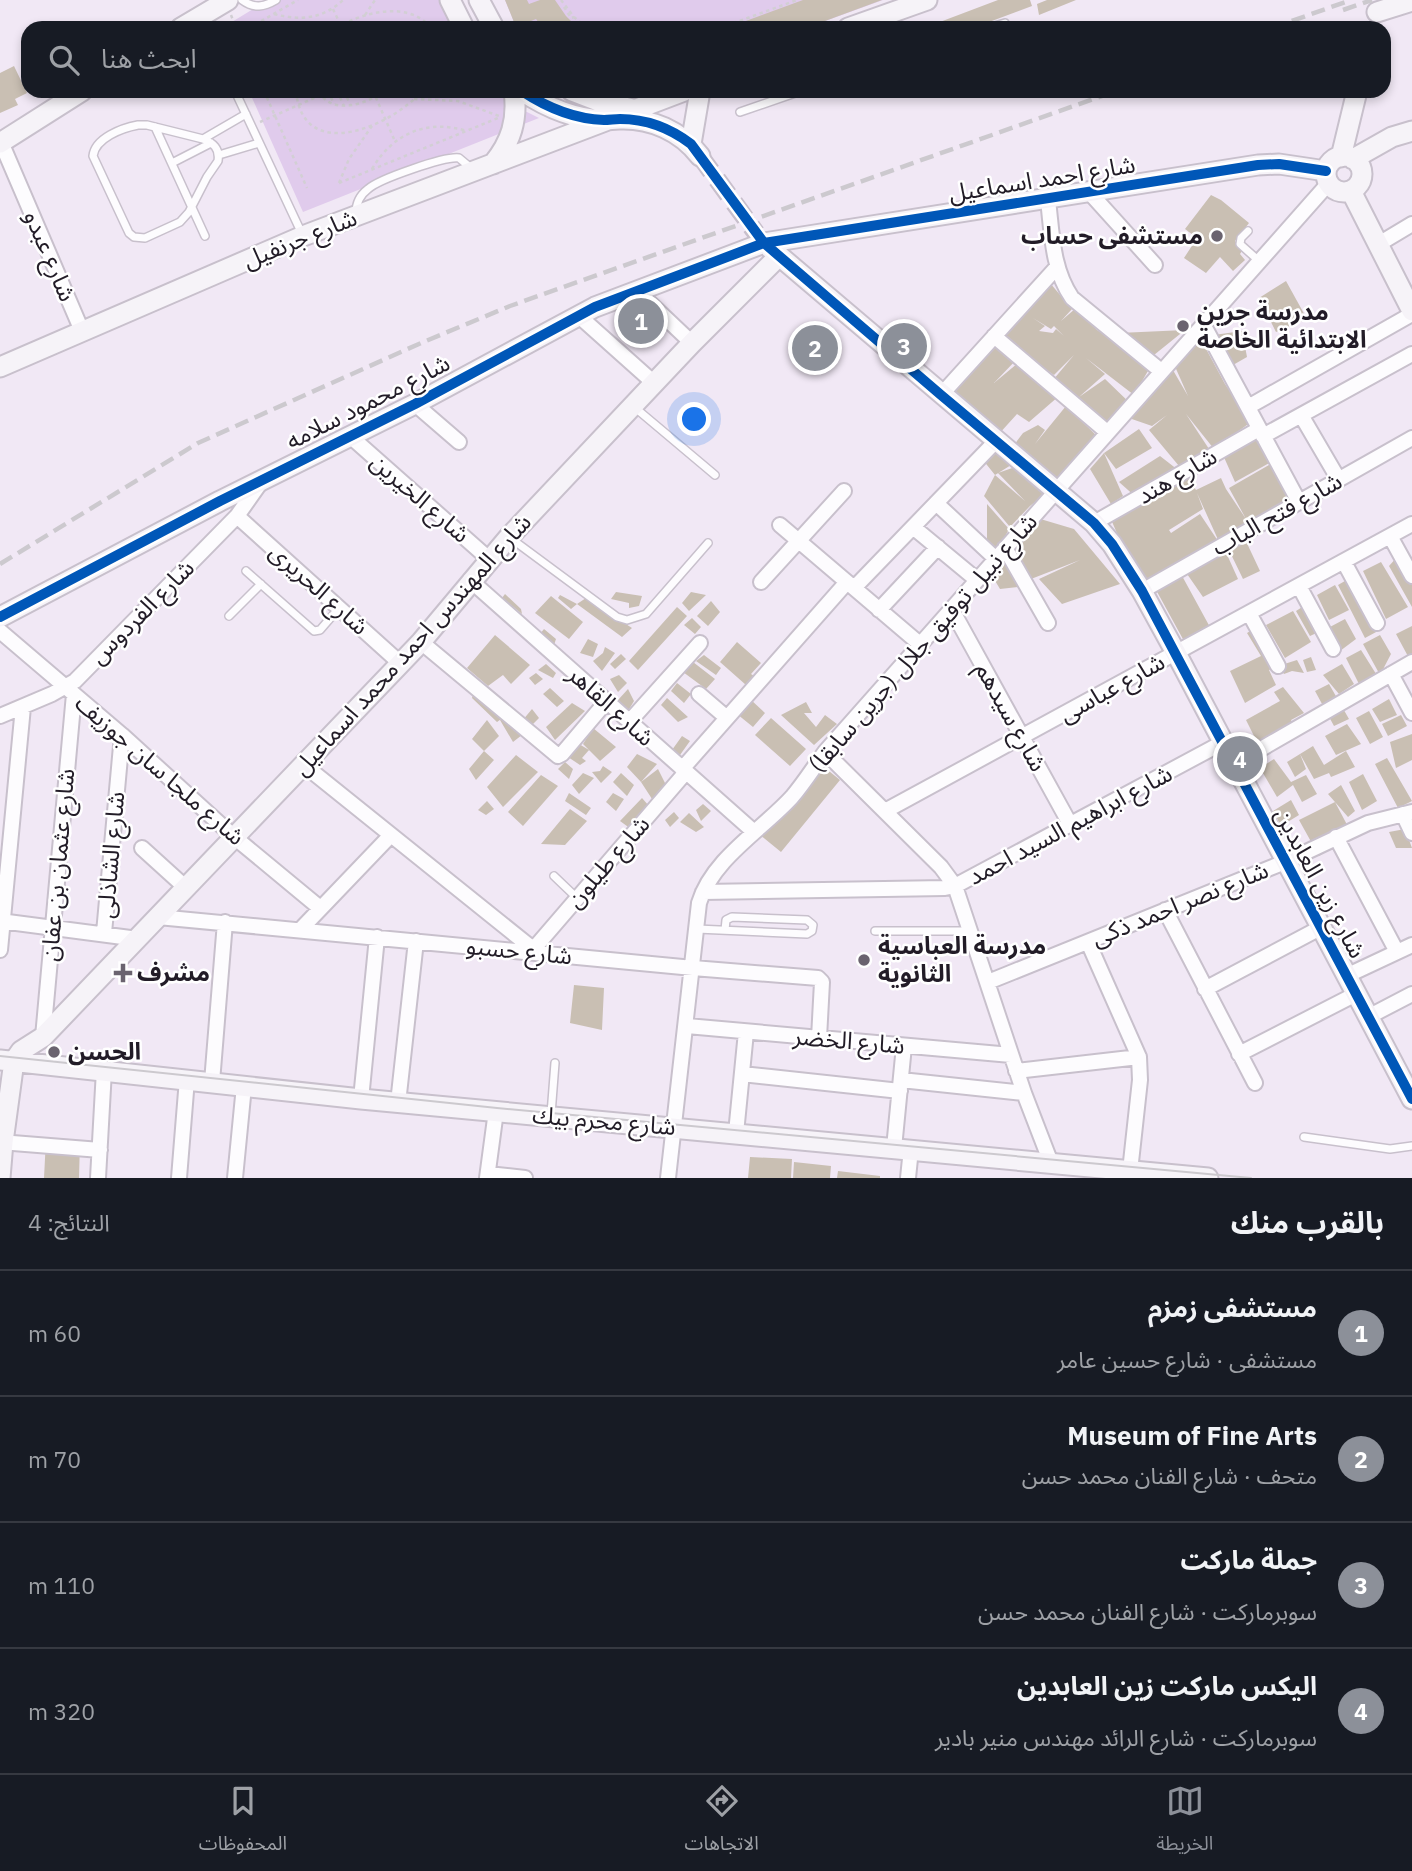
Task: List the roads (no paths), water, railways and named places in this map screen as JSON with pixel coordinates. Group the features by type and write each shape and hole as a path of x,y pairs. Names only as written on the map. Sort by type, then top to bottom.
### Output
{"street":[{"path":"204,21 228,0"},
{"path":"450,0 460,21"},
{"path":"868,21 927,0"},
{"path":"1377,13 1412,1"},
{"path":"468,21 486,13"},
{"path":"0,143 71,98"},
{"path":"492,165 509,140 514,125 515,98"},
{"path":"533,98 567,114 604,120 650,122 678,135 695,150 699,98"},
{"path":"590,98 634,109"},
{"name":"شارع جرنفيل","path":"0,367 303,236 665,98"},
{"path":"1347,158 1356,98"},
{"path":"1347,158 1360,167 1362,178 1351,191 1338,192 1327,177 1331,161 1347,158 1392,137 1412,131"},
{"name":"شارع عبدو","path":"0,143 82,331"},
{"name":"شارع احمد اسماعيل","path":"766,244 1258,165 1279,164 1327,177"},
{"name":"شارع نبيل توفيق جلال (جرين سابقا)","path":"668,1178 697,929 703,892 708,881 753,831 792,796 825,752 1259,261 1327,177"},
{"path":"1248,407 1412,313 1351,191"},
{"path":"1090,193 1155,265"},
{"path":"1048,200 1057,267 1060,279 1072,298 1161,371"},
{"path":"1377,245 1412,224"},
{"name":"شارع محمود سلامه","path":"0,617 263,479 415,404 579,316 636,290 766,244"},
{"name":"شارع المهندس احمد محمد اسماعيل","path":"7,1061 43,1037 421,642 470,580 692,343 766,244"},
{"name":"شارع زين العابدين","path":"766,244 1056,490 1094,523 1112,544 1176,653 1233,765 1410,1092"},
{"path":"941,395 1057,267"},
{"path":"636,290 692,343"},
{"path":"579,316 654,383"},
{"path":"1203,324 1299,502"},
{"path":"994,336 1107,432"},
{"name":"شارع هند","path":"1094,523 1412,354"},
{"path":"415,404 458,442"},
{"path":"1301,415 1339,480"},
{"name":"شارع الخيرين","path":"350,436 490,560"},
{"name":"شارع فتح الباب","path":"1142,591 1412,438"},
{"name":"شارع طيلون","path":"532,951 727,718 850,585 913,527 996,441"},
{"name":"شارع الفردوس","path":"0,716 69,691 75,681 237,516 263,479"},
{"path":"761,582 844,491"},
{"path":"936,503 1001,553 1048,623"},
{"name":"شارع الحريرى","path":"237,516 400,663"},
{"name":"شارع عباسى","path":"885,811 1412,524"},
{"path":"780,525 921,645"},
{"path":"913,527 977,580"},
{"path":"1390,536 1412,576"},
{"path":"879,610 938,547"},
{"path":"1344,562 1377,623"},
{"name":"شارع القاهر","path":"470,580 753,831"},
{"path":"1299,586 1333,649"},
{"name":"شارع سيدهم","path":"952,610 1070,824"},
{"path":"1249,613 1278,666"},
{"name":"شارع ملجا سان جوزيف","path":"0,631 122,735 233,836 320,908"},
{"path":"421,642 558,756 606,702"},
{"path":"629,722 700,643"},
{"path":"1233,765 1412,662"},
{"path":"1391,674 1412,713"},
{"name":"شارع عثمان بن عفان","path":"43,1037 69,691"},
{"path":"699,694 727,718"},
{"path":"0,950 23,707"},
{"name":"شارع الشاذلى","path":"104,933 122,735"},
{"name":"شارع ابراهيم السيد احمد","path":"703,892 955,886 1222,743"},
{"path":"825,752 941,867 955,886 1024,1093 1060,1168"},
{"path":"304,765 532,951"},
{"path":"1407,813 1412,833"},
{"name":"شارع نصر احمد ذكى","path":"988,982 1285,862 1368,822 1407,813"},
{"path":"300,929 391,835"},
{"path":"1336,837 1397,952"},
{"path":"142,848 185,887"},
{"path":"1166,911 1255,1083"},
{"name":"شارع حسبو","path":"158,917 819,978 822,982 819,1038"},
{"path":"1,921 138,939"},
{"path":"212,1082 225,922"},
{"path":"1205,989 1320,928"},
{"path":"361,1099 377,937"},
{"path":"398,1103 416,941"},
{"path":"1088,942 1139,1057 1140,1080 1130,1171"},
{"path":"1346,976 1412,945"},
{"path":"1240,1054 1356,994"},
{"path":"1368,1017 1412,994"},
{"name":"شارع الخضر","path":"687,1027 1012,1055"},
{"path":"736,1133 746,1032"},
{"path":"904,1046 901,1085 903,1149 908,1178"},
{"path":"1016,1070 1139,1057"},
{"path":"0,1178 7,1061"},
{"name":"شارع محرم بيك","path":"7,1061 398,1103 903,1149 1060,1168 1208,1178"},
{"path":"98,1178 104,1070"},
{"path":"742,1074 1024,1093"},
{"path":"179,1178 187,1079"},
{"path":"235,1178 244,1086"},
{"path":"496,1111 488,1176 525,1178"},
{"path":"1,1142 100,1150"}],"lane":[{"path":"242,0 257,7 276,0"},
{"path":"238,98 303,236"},
{"path":"740,112 781,98"},
{"path":"203,139 246,114"},
{"path":"130,127 155,127 203,139 211,143 219,155 185,217 175,225 145,239 134,237 127,228 94,163 93,150 102,140 130,127"},
{"path":"155,127 205,236"},
{"path":"172,163 211,143"},
{"path":"219,155 259,143"},
{"path":"1248,230 1240,244 1259,261"},
{"path":"632,406 715,475"},
{"path":"509,537 617,617 627,620 646,614 708,543"},
{"path":"246,571 314,631 320,630 340,608"},
{"path":"229,616 261,584"},
{"path":"554,876 577,898"},
{"path":"697,929 807,934 812,931 813,925 807,919 732,917 726,920 725,930"},
{"path":"875,932 970,931"},
{"path":"551,1116 555,1063"},
{"path":"1304,1137 1390,1149 1412,1146"}],"tunnel":[{"path":"700,156 756,233"}],"tram line":[{"path":"0,1056 497,1108 1251,1178"}],"railway":[{"path":"1292,21 1351,0"},
{"path":"1343,10 1372,0"},
{"path":"0,564 198,443 421,343 510,306 1096,98"}],"place":[{"name":"مستشفى حساب","path":"1217,236"},
{"name":"مستشفى زمزم","path":"641,321"},
{"name":"مدرسة جرين الابتدائية الخاصة","path":"1183,326"},
{"name":"جملة ماركت","path":"904,346"},
{"name":"Museum of Fine Arts","path":"815,348"},
{"name":"اليكس ماركت زين العابدين","path":"1240,759"},
{"name":"مدرسة العباسية الثانوية","path":"864,960"},
{"name":"مشرف","path":"123,973"},
{"name":"الحسن","path":"54,1052"}]}
